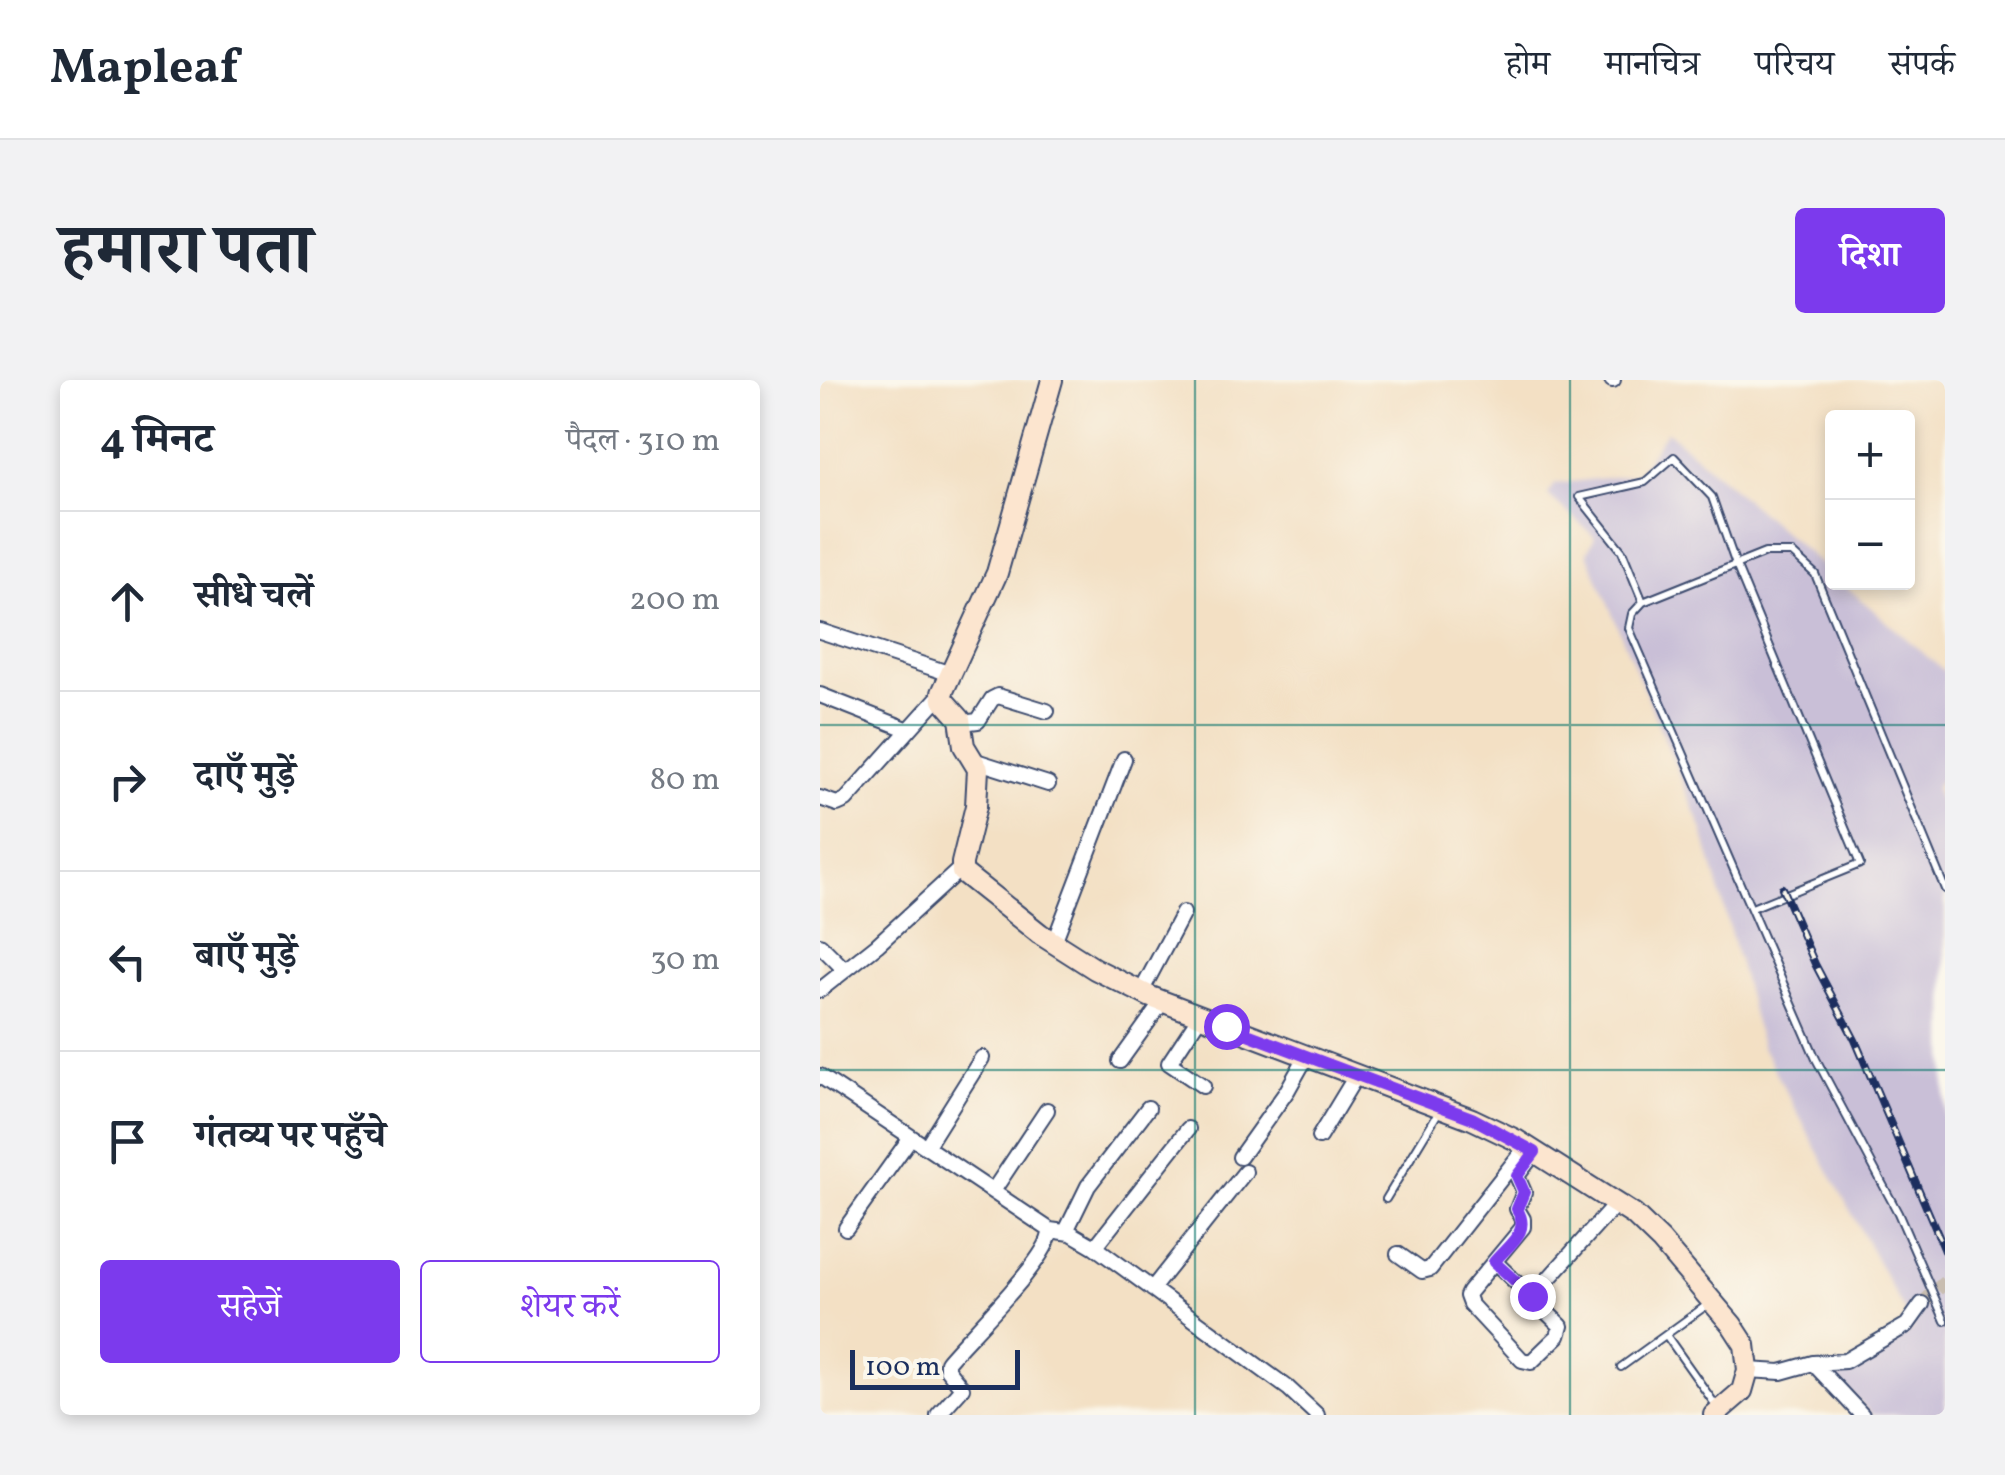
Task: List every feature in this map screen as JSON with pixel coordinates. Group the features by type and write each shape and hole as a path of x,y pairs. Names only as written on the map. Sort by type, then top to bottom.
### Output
{"street":[{"path":"1048,784 976,761 964,746 961,723 943,700 997,573 1052,380"},
{"path":"820,631 947,684"},
{"path":"820,798 837,804 846,800 947,684"},
{"path":"820,695 909,730"},
{"path":"961,723 978,721 998,696 1047,711"},
{"path":"1054,942 1124,759"},
{"path":"820,990 877,945 961,868 976,806 976,761"},
{"path":"961,868 1054,942 1095,969 1162,1001 1472,1118 1531,1149 1616,1204 1661,1241 1745,1346 1748,1370 1742,1391 1717,1413"},
{"path":"1141,992 1183,913"},
{"path":"820,945 844,969"},
{"path":"1120,1061 1162,1001"},
{"path":"1200,1016 1169,1062 1203,1086"},
{"path":"1240,1157 1306,1057"},
{"path":"926,1147 982,1058"},
{"path":"820,1076 993,1191 1058,1231 1095,1247 1288,1388 1317,1415"},
{"path":"1319,1137 1356,1076"},
{"path":"938,1415 962,1388 946,1362 1024,1274 1148,1108"},
{"path":"993,1191 1047,1110"},
{"path":"1095,1247 1188,1129"},
{"path":"846,1228 912,1137"},
{"path":"1398,1254 1422,1271 1430,1269 1531,1149"},
{"path":"1494,1262 1557,1321 1561,1332 1526,1362 1468,1301 1469,1292 1494,1262 1524,1227 1517,1209 1524,1192 1517,1176 1531,1149"},
{"path":"1152,1289 1245,1172"},
{"path":"1532,1296 1616,1204"},
{"path":"1748,1370 1781,1372 1813,1363 1845,1361 1907,1325 1922,1304"},
{"path":"1813,1363 1862,1415"}],"lane":[{"path":"1643,602 1622,551 1580,496 1645,482 1674,457 1712,497 1736,565 1860,864 1752,908"},
{"path":"1945,890 1815,574 1792,553 1764,553 1643,602 1632,614 1629,628 1816,1059 1898,1214 1945,1321"},
{"path":"1386,1199 1442,1107"},
{"path":"1621,1367 1712,1302"},
{"path":"1666,1335 1717,1413"}],"shaded area":[{"path":"1667,431 1825,568 1825,590 1850,590 1945,672 1945,774 1935,788 1945,816 1945,1415 1872,1415 1837,1378 1914,1329 1761,1045 1703,831 1587,553 1595,537 1548,495 1555,484 1637,474"}],"tunnel":[{"path":"1922,1304 1945,1282"}],"railway":[{"path":"1782,888 1815,964 1855,1040 1945,1251"}],"route":[{"path":"1226,1026 1472,1118 1535,1152 1517,1176 1524,1192 1517,1209 1524,1227 1494,1262 1532,1296"}]}
